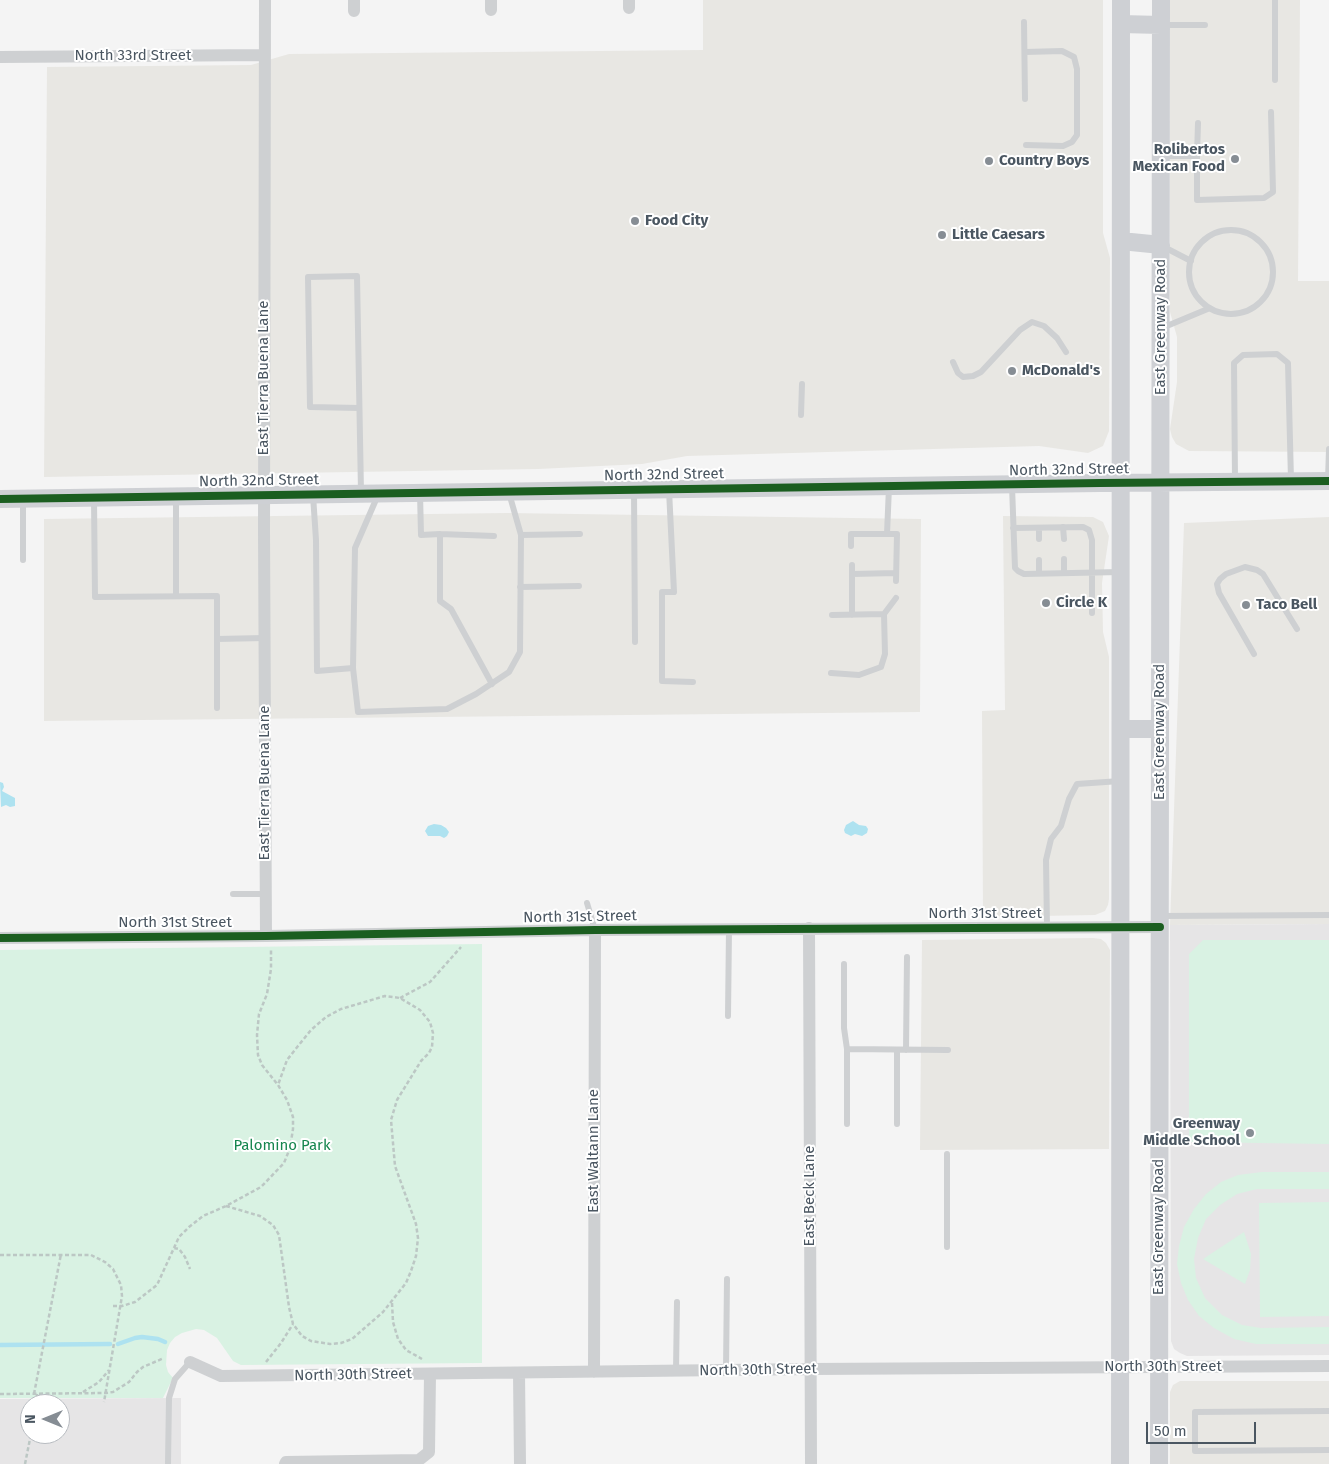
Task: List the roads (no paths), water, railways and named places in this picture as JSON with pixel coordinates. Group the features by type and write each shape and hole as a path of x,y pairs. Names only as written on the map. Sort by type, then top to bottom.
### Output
{"main road":[{"path":"1120,1464 1121,0"},
{"name":"East Greenway Road","path":"1159,1464 1161,0"},
{"path":"1121,24 1161,25"},
{"path":"1121,241 1161,245"},
{"name":"North 32nd Street","path":"0,499 1329,481"},
{"path":"1120,729 1160,729"}],"street":[{"name":"East Tierra Buena Lane","path":"265,0 264,638 266,936"},
{"name":"North 33rd Street","path":"0,57 265,55"},
{"name":"North 31st Street","path":"0,938 266,936 595,930 1121,927 1160,922"},
{"name":"East Beck Lane","path":"809,928 811,1464"},
{"name":"East Waltann Lane","path":"594,1372 595,930"},
{"name":"North 30th Street","path":"190,1362 221,1376 428,1368 519,1373 1329,1366"},
{"path":"286,1463 419,1460 429,1452 428,1368"},
{"path":"519,1373 520,1464"}],"lane":[{"path":"1275,0 1275,80"},
{"path":"1024,22 1025,99"},
{"path":"1161,25 1205,25"},
{"path":"1025,52 1062,50 1074,57 1077,69 1077,135 1072,142 1063,146 1026,145"},
{"path":"1198,123 1198,200 1264,198 1273,192 1272,112"},
{"path":"1161,156 1198,156"},
{"path":"1244,231 1256,237 1266,247 1272,260 1274,274 1270,288 1263,300 1251,309 1238,314 1224,313 1210,308 1200,300 1193,288 1190,275 1191,261 1199,243 1204,238 1217,232 1244,231"},
{"path":"1161,245 1191,261"},
{"path":"359,408 310,407 308,277 357,276 359,408 370,493 355,548 353,668 358,712 448,709 476,694 509,672 520,652 520,535 508,491"},
{"path":"1161,328 1210,308"},
{"path":"953,362 958,373 963,377 973,376 980,372 1020,330 1032,322 1044,326 1057,338 1066,352"},
{"path":"1235,482 1234,363 1243,355 1277,354 1288,363 1291,482"},
{"path":"801,415 802,384"},
{"path":"1329,450 1329,481"},
{"path":"1012,484 1015,568 1018,571 1024,574 1120,572"},
{"path":"887,534 889,486"},
{"path":"668,489 674,592 662,592 662,681 693,682"},
{"path":"634,490 635,642"},
{"path":"420,493 421,535 494,536"},
{"path":"313,494 316,540 317,671 353,668"},
{"path":"176,496 176,596"},
{"path":"94,497 95,597 217,596 217,708"},
{"path":"23,498 23,560"},
{"path":"1063,527 1064,539"},
{"path":"1013,528 1083,527 1089,530 1092,540 1092,613"},
{"path":"1039,528 1039,539"},
{"path":"440,534 440,601 451,609 492,684"},
{"path":"520,535 580,534"},
{"path":"852,546 852,534 897,534 896,581"},
{"path":"1064,559 1064,573"},
{"path":"1038,573 1039,560"},
{"path":"852,565 852,615"},
{"path":"1254,654 1219,593 1217,584 1226,574 1245,567 1257,570 1263,574 1297,629"},
{"path":"852,574 896,573"},
{"path":"520,587 580,586"},
{"path":"831,673 859,675 881,667 885,654 884,614 896,598"},
{"path":"832,615 884,614"},
{"path":"217,639 264,638"},
{"path":"1047,927 1046,860 1051,839 1061,826 1069,799 1077,784 1121,782"},
{"path":"233,894 266,894"},
{"path":"587,903 595,930"},
{"path":"1160,922 1329,915"},
{"path":"728,1016 729,929"},
{"path":"906,1050 907,957"},
{"path":"844,964 847,1124"},
{"path":"847,1049 948,1050"},
{"path":"897,1050 897,1124"},
{"path":"947,1154 947,1247"},
{"path":"726,1279 726,1370"},
{"path":"676,1302 676,1371"},
{"path":"168,1464 169,1398 174,1379 190,1362"},
{"path":"1329,1411 1194,1412 1195,1452 1329,1450"}],"water":[{"path":"0,782 3,783 4,787 2,791 15,798 15,806 10,807 6,805 1,807"},
{"path":"853,821 859,825 866,826 868,829 867,833 862,836 855,834 851,836 845,833 846,825"},
{"path":"434,824 446,828 449,832 447,836 444,838 428,836 425,831 428,826"}],"waterway":[{"path":"118,1344 142,1337 165,1342"},
{"path":"0,1345 110,1344"}],"place":[{"name":"Rolibertos Mexican Food","path":"1235,159"},
{"name":"Country Boys","path":"989,161"},
{"name":"Food City","path":"635,221"},
{"name":"Little Caesars","path":"942,235"},
{"name":"McDonald's","path":"1012,371"},
{"name":"Circle K","path":"1046,603"},
{"name":"Taco Bell","path":"1246,605"},
{"name":"Greenway Middle School","path":"1250,1133"}],"park label":[{"name":"Palomino Park","path":"282,1146"}]}
